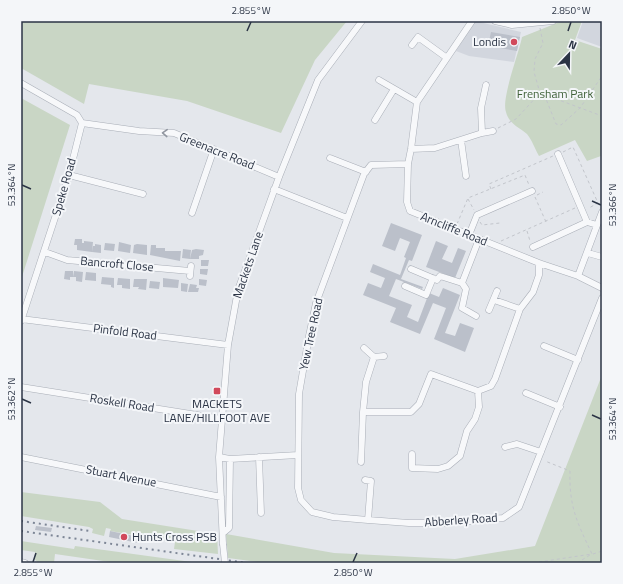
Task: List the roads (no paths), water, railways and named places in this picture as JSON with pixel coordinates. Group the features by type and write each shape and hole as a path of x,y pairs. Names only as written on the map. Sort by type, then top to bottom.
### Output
{"street":[{"name":"Mackets Lane","path":"225,563 219,457 228,345 238,290 274,189 318,80 362,21"},
{"name":"Arncliffe Road","path":"472,21 417,102 412,149 408,164 407,202 410,211 539,263 578,276 602,288"},
{"path":"495,21 512,25 553,21"},
{"path":"412,45 418,37 447,58"},
{"path":"379,80 417,102"},
{"path":"21,83 77,115 82,123"},
{"path":"482,133 481,108 486,85"},
{"path":"375,120 394,89"},
{"name":"Greenacre Road","path":"82,123 139,131 174,133 279,176"},
{"name":"Speke Road","path":"21,320 45,252 69,175 82,123"},
{"path":"412,149 435,148 493,131"},
{"path":"461,140 466,176"},
{"path":"192,213 214,149"},
{"path":"558,154 588,222"},
{"path":"330,158 366,172 371,166 408,164"},
{"name":"Yew Tree Road","path":"298,476 299,394 316,303 346,218 366,172"},
{"path":"69,175 143,194"},
{"path":"274,189 346,218"},
{"path":"469,235 477,215 532,191"},
{"path":"578,276 588,253 602,212"},
{"path":"533,247 588,222 597,225"},
{"path":"462,283 480,239"},
{"name":"Bancroft Close","path":"45,252 67,260 190,271"},
{"path":"588,253 602,257"},
{"path":"363,412 411,412 419,404 431,374 478,391 491,386 495,379 520,309 533,292 539,275 539,263"},
{"path":"411,268 437,280 440,276 462,283 466,289 462,308 476,316"},
{"path":"404,286 426,295 433,278"},
{"path":"489,310 497,291"},
{"name":"Abberley Road","path":"298,476 298,488 301,500 312,512 333,517 409,523 448,523 503,518 519,507 602,298"},
{"path":"494,300 520,309"},
{"name":"Pinfold Road","path":"21,320 228,345"},
{"path":"544,346 578,360"},
{"path":"364,348 374,356 384,356"},
{"path":"361,462 366,382 374,356"},
{"name":"Roskell Road","path":"21,387 222,419"},
{"path":"412,454 412,468 438,469 455,462 460,456 467,431 475,420 479,407 478,391"},
{"path":"526,393 560,407"},
{"path":"505,446 517,444 540,455"},
{"path":"219,457 230,459 298,455"},
{"name":"Stuart Avenue","path":"21,457 221,497"},
{"path":"259,458 261,513"},
{"name":"Mackets Lane","path":"223,533 229,528 230,459"},
{"path":"365,480 371,481 368,520"},
{"path":"21,562 25,563"}],"railway":[{"path":"21,521 90,531"},
{"path":"21,531 247,563"}],"place":[{"name":"Londis","path":"514,42"},
{"name":"MACKETS LANE/HILLFOOT AVE","path":"217,391"},
{"name":"Hunts Cross PSB","path":"124,537"}],"park label":[{"name":"Frensham Park","path":"555,94"}]}
